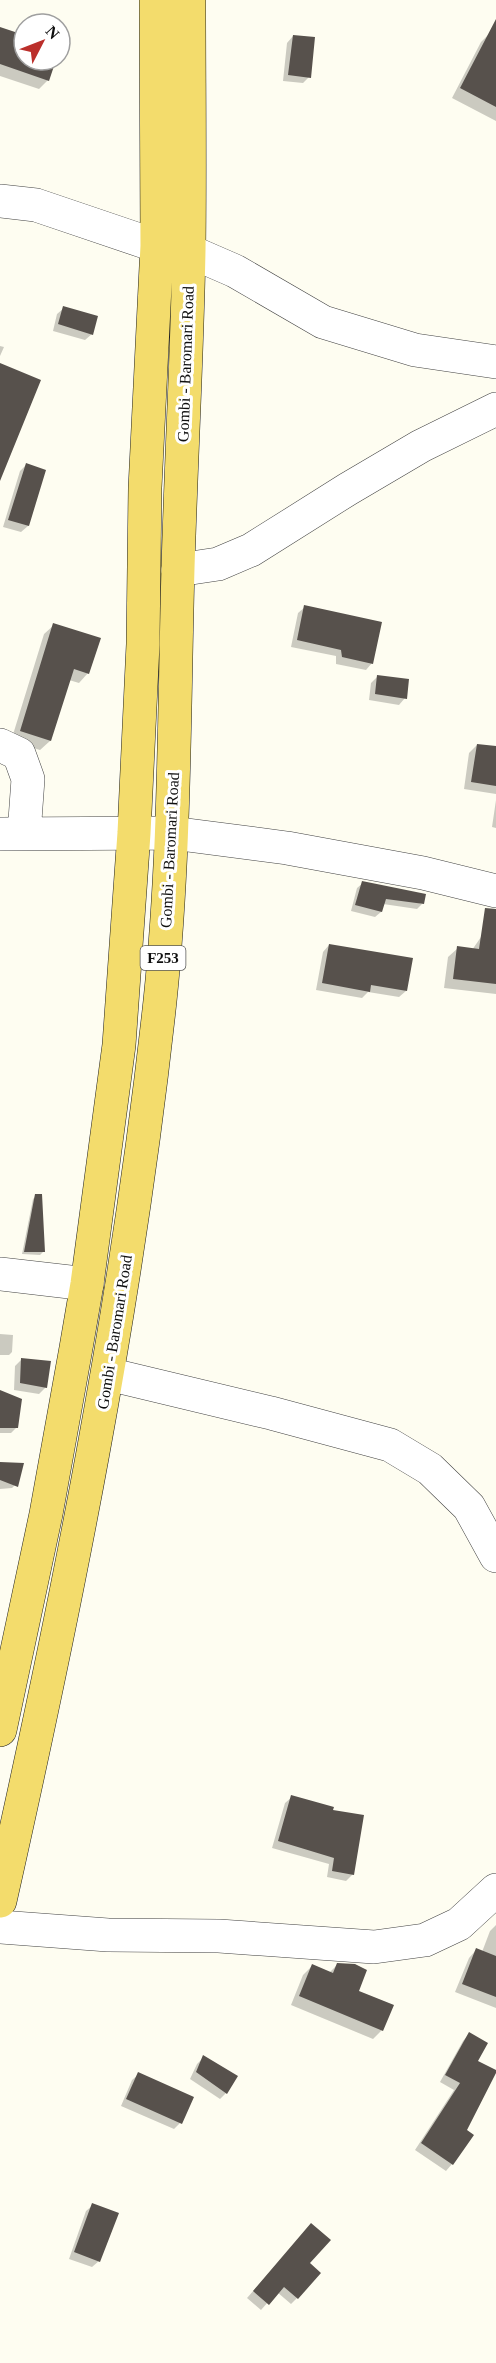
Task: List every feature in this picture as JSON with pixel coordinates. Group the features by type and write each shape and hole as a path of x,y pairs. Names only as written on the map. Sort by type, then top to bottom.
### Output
{"main road":[{"name":"Gombi - Baromari Road","path":"0,1730 46,1514 87,1284 119,1045 135,834 143,644 145,488 157,246 156,0"},
{"name":"Gombi - Baromari Road","path":"0,1901 53,1667 108,1374 129,1238 159,1009 172,833 189,251 189,0"}],"street":[{"path":"0,201 36,206 157,246"},
{"path":"189,251 235,271 323,322 415,350 496,362"},
{"path":"178,570 218,564 250,550 421,446 496,409"},
{"path":"0,745 19,754 28,779 12,834 172,833 287,848 423,873 496,891"},
{"path":"0,1274 87,1284"},
{"path":"108,1374 271,1413 390,1445 430,1469 468,1507 496,1556"},
{"path":"0,1927 108,1935 219,1936 374,1947 425,1940 459,1924 496,1890"}],"building":[{"path":"496,19 496,107 460,88"},
{"path":"0,27 12,31 12,68 0,64"},
{"path":"293,35 315,37 311,78 288,75"},
{"path":"23,72 52,72 49,81"},
{"path":"63,306 98,316 93,335 58,324"},
{"path":"0,363 41,380 0,481"},
{"path":"26,463 46,470 29,526 8,520"},
{"path":"304,605 382,622 373,664 342,657 341,650 297,640"},
{"path":"53,623 101,638 89,674 74,669 51,741 20,731"},
{"path":"377,675 409,679 407,699 375,694"},
{"path":"477,744 496,746 496,786 471,782"},
{"path":"362,881 426,894 424,904 386,899 382,912 355,905"},
{"path":"485,908 496,909 496,984 453,979 457,946 479,949"},
{"path":"329,944 413,958 407,991 371,985 370,992 322,983"},
{"path":"35,1194 42,1194 45,1252 24,1252"},
{"path":"21,1358 51,1361 47,1388 20,1383"},
{"path":"0,1390 22,1399 18,1428 0,1428"},
{"path":"0,1462 24,1463 18,1487 0,1480"},
{"path":"291,1795 334,1807 333,1810 364,1815 354,1875 332,1871 334,1858 278,1841"},
{"path":"476,1948 496,1956 496,1997 462,1984"},
{"path":"337,1963 355,1964 367,1970 359,1991 394,2005 383,2031 299,1996 312,1964 333,1973"},
{"path":"469,2032 488,2043 478,2061 496,2070 496,2073 467,2130 474,2135 453,2165 421,2143 460,2083 445,2075"},
{"path":"203,2055 238,2076 227,2094 196,2072"},
{"path":"138,2072 194,2097 182,2124 126,2099"},
{"path":"92,2203 119,2213 100,2262 74,2252"},
{"path":"311,2223 331,2240 310,2263 321,2273 298,2299 284,2287 269,2305 253,2291"}]}
